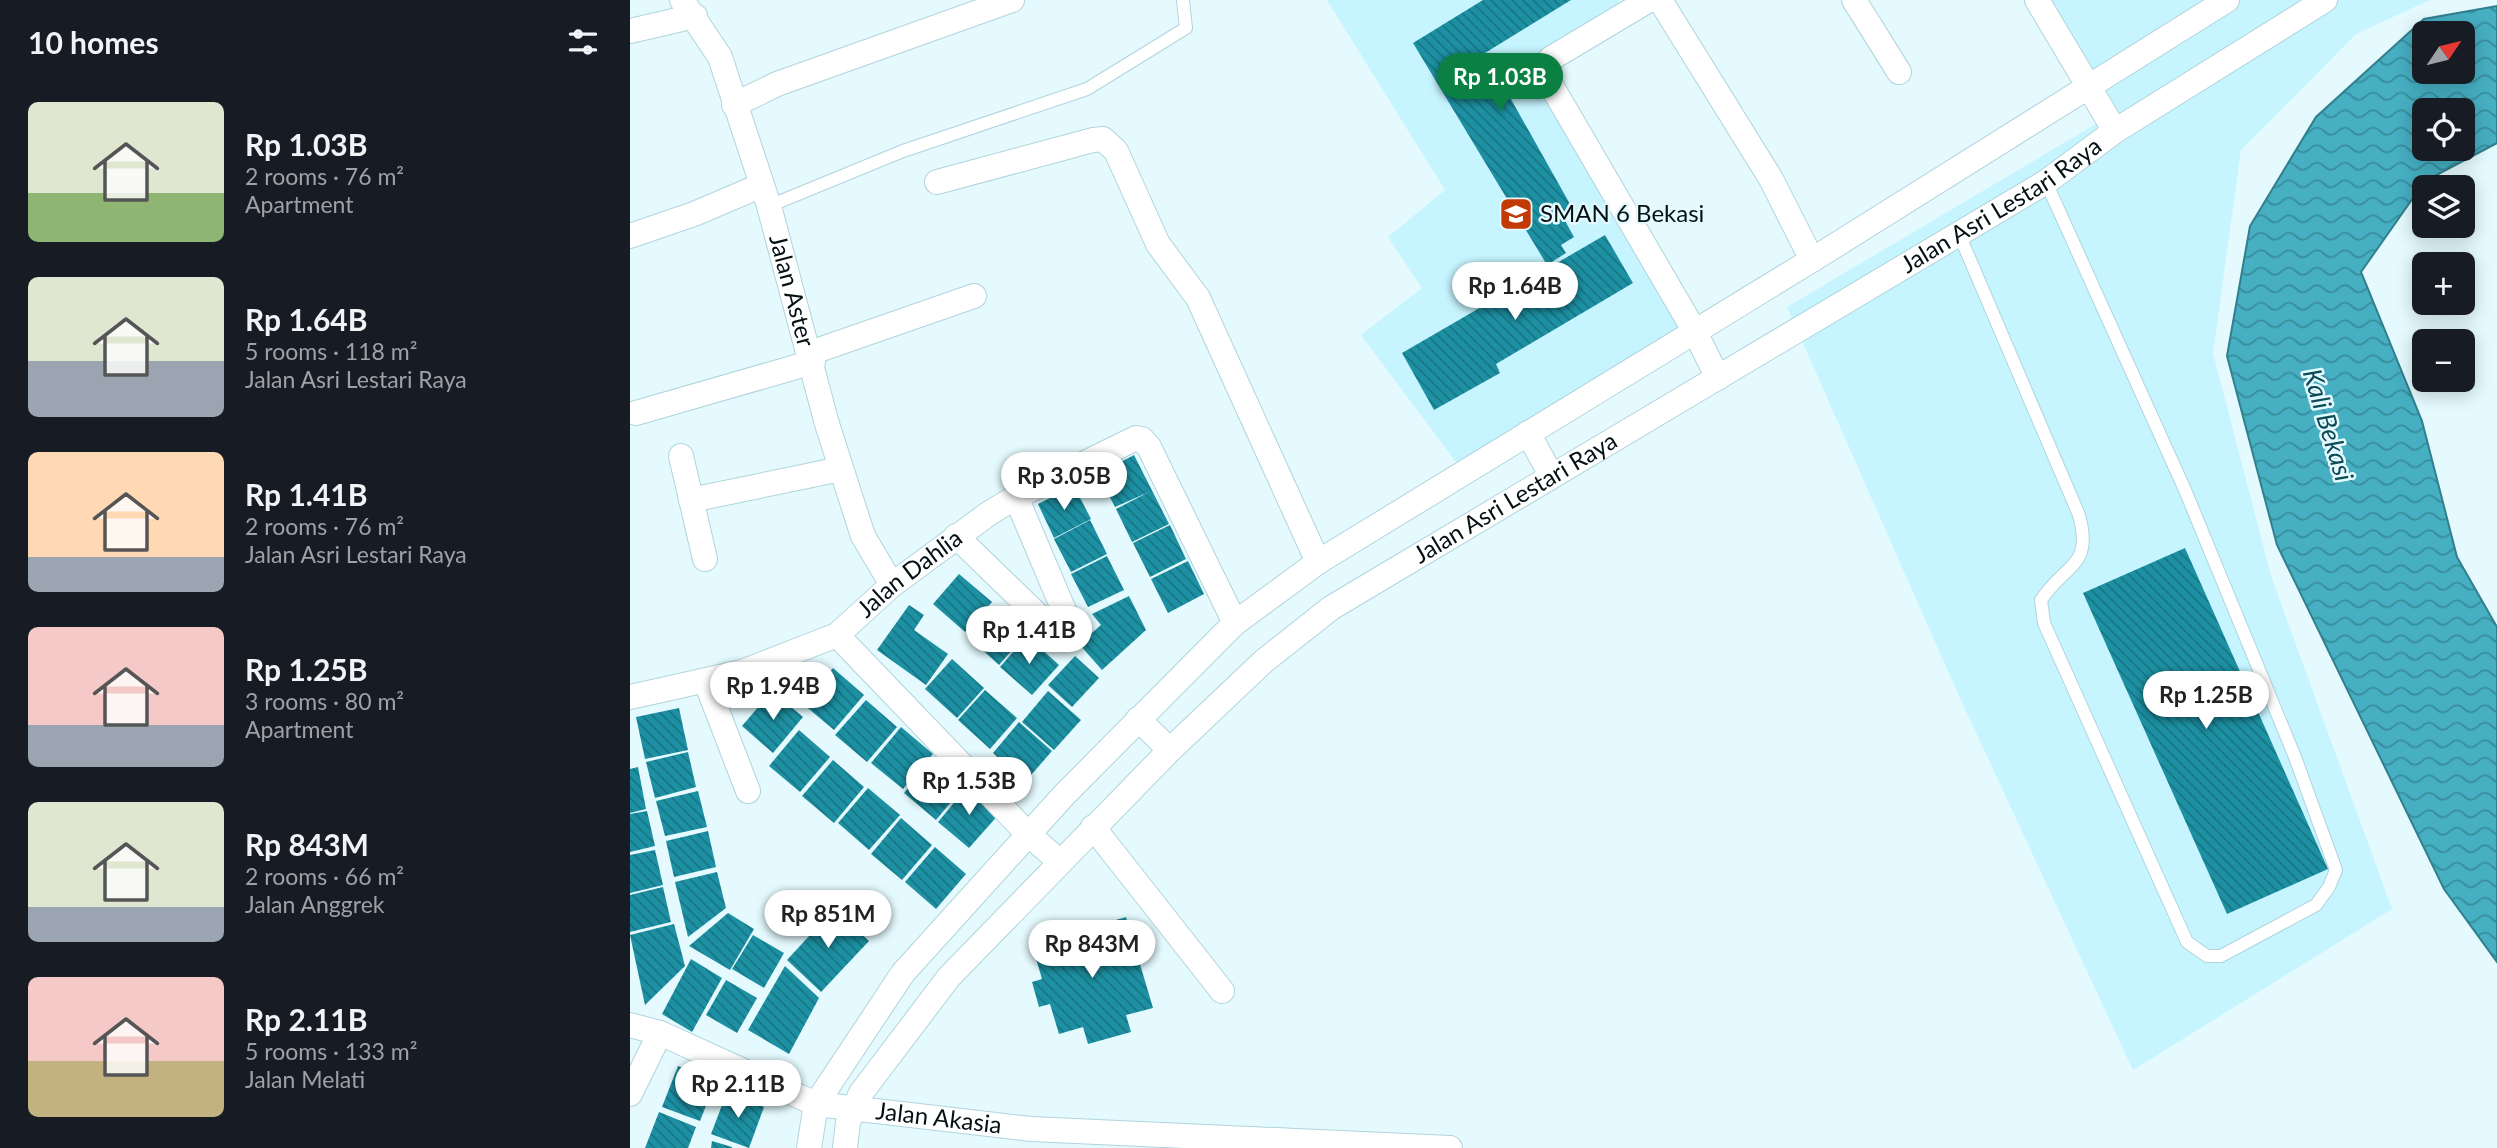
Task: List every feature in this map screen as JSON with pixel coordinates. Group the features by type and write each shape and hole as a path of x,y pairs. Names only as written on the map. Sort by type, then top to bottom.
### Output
{"street":[{"path":"734,105 789,80 1012,0"},
{"path":"1649,0 1550,59 1544,73 1695,332 1718,379"},
{"path":"1660,0 1771,179 1812,260"},
{"path":"1854,0 1899,72"},
{"path":"2037,0 2091,86 2115,131"},
{"name":"Jalan Asri Lestari Raya","path":"808,1148 816,1104 903,973 1028,834 1235,623 1318,562 1812,260 2227,0"},
{"name":"Jalan Asri Lestari Raya","path":"845,1148 853,1108 949,977 1059,861 1170,750 1264,661 1331,608 2046,182 2115,131 2325,0"},
{"path":"630,31 688,8"},
{"name":"Jalan Aster","path":"688,8 720,57 765,195 841,469 863,536 892,585"},
{"path":"937,182 1093,139 1102,139 1109,144 1124,164 1158,244 1198,298 1318,562"},
{"path":"630,236 765,195"},
{"path":"636,413 811,358 974,296"},
{"path":"1528,433 1551,475"},
{"name":"Jalan Dahlia","path":"630,697 742,672 837,635 892,585 956,536 1016,497 1128,441 1142,439 1149,447 1235,623"},
{"path":"681,456 705,559"},
{"path":"691,500 841,469"},
{"path":"956,536 1054,631 1060,631 1068,620 1016,497"},
{"path":"837,635 1028,834 1059,861"},
{"path":"706,682 748,791"},
{"path":"1138,719 1170,750"},
{"path":"1093,827 1222,991"},
{"name":"Jalan Akasia","path":"630,1025 660,1033 816,1104 1030,1138 1446,1147"},
{"path":"630,1094 660,1033"}],"lane":[{"path":"765,195 1087,89 1186,28 1182,0"},
{"path":"1959,234 2080,515 2086,541 2082,555 2041,600 2045,623 2187,942 2207,956 2221,956 2316,905 2329,887 2336,870 2295,757 2185,490 2046,182"}],"shaded area":[{"name":"SMAN 6 Bekasi","path":"1327,0 1619,0 1622,5 1534,65 1682,331 1459,466 1361,335 1422,288 1388,237 1445,190"},
{"path":"2029,0 2430,0 2356,34 2241,150 2213,353 2271,576 2392,909 2133,1070 1959,696 1787,307 2101,121"}],"water":[{"name":"Kali Bekasi","path":"2497,6 2497,143 2475,155 2475,98 2412,98 2412,161 2463,161 2436,175 2412,175 2412,199 2361,272 2422,421 2457,557 2497,627 2497,962 2444,889 2277,545 2227,356 2250,226 2316,117 2412,30 2412,84 2475,84 2475,21 2422,21"}],"building":[{"path":"1483,0 1571,0 1485,53 1575,213 1564,219 1574,237 1561,245 1566,253 1547,265 1413,43"},
{"path":"1605,235 1633,283 1496,364 1500,373 1434,410 1402,353"},
{"path":"1134,455 1169,524 1132,542 1116,509 1149,492 1115,507 1098,474"},
{"path":"1074,486 1091,519 1054,538 1038,504"},
{"path":"1090,520 1107,554 1071,572 1054,539"},
{"path":"1170,525 1186,559 1150,577 1133,543"},
{"path":"2185,548 2328,869 2227,914 2083,593"},
{"path":"1107,556 1124,590 1088,607 1071,574"},
{"path":"1188,561 1204,594 1168,613 1151,579"},
{"path":"959,574 992,602 965,632 933,604"},
{"path":"1129,596 1146,630 1102,670 1079,644 1101,625 1092,614"},
{"path":"909,605 924,615 914,630 948,654 926,685 877,650"},
{"path":"993,606 1026,634 999,665 967,636"},
{"path":"1027,636 1059,665 1032,695 1000,667"},
{"path":"1075,656 1099,678 1072,707 1048,685"},
{"path":"952,659 984,688 957,718 925,689"},
{"path":"833,668 864,695 834,730 803,704"},
{"path":"985,690 1017,718 990,749 958,720"},
{"path":"772,691 803,717 773,753 742,726"},
{"path":"1048,691 1081,720 1054,750 1022,722"},
{"path":"866,700 897,727 867,762 835,735"},
{"path":"679,708 688,750 645,759 636,717"},
{"path":"1019,722 1052,751 1025,782 993,753"},
{"path":"901,727 933,754 903,789 871,763"},
{"path":"799,730 830,757 800,792 769,766"},
{"path":"688,752 696,787 655,798 646,762"},
{"path":"934,757 966,784 936,820 904,793"},
{"path":"833,760 864,787 834,823 802,796"},
{"path":"638,767 646,809 630,813 630,769"},
{"path":"968,786 1000,813 969,848 938,822"},
{"path":"868,788 900,815 869,850 838,823"},
{"path":"698,791 707,827 665,836 656,801"},
{"path":"647,811 655,846 630,852 630,814"},
{"path":"901,818 932,845 902,880 871,854"},
{"path":"708,831 716,867 674,877 666,841"},
{"path":"935,847 966,874 936,909 905,882"},
{"path":"655,850 663,885 630,893 630,855"},
{"path":"717,872 726,908 688,937 675,882"},
{"path":"663,887 671,922 630,932 630,895"},
{"path":"834,909 869,941 821,992 787,960"},
{"path":"728,913 754,929 730,970 689,946"},
{"path":"1126,917 1153,1008 1126,1015 1131,1032 1088,1044 1083,1027 1059,1034 1050,1004 1039,1007 1032,982 1042,979 1032,945"},
{"path":"674,924 685,966 645,1005 630,935"},
{"path":"753,935 784,953 764,988 732,969"},
{"path":"691,959 722,978 692,1032 662,1014"},
{"path":"785,966 819,998 789,1054 748,1030"},
{"path":"726,980 757,998 737,1033 706,1015"},
{"path":"678,1066 716,1080 700,1121 662,1107"},
{"path":"727,1092 764,1107 749,1148 711,1134"},
{"path":"659,1112 696,1127 688,1148 645,1148"},
{"path":"712,1141 732,1147 732,1148 711,1148"}],"place":[{"name":"SMAN 6 Bekasi","path":"1516,214"}]}
